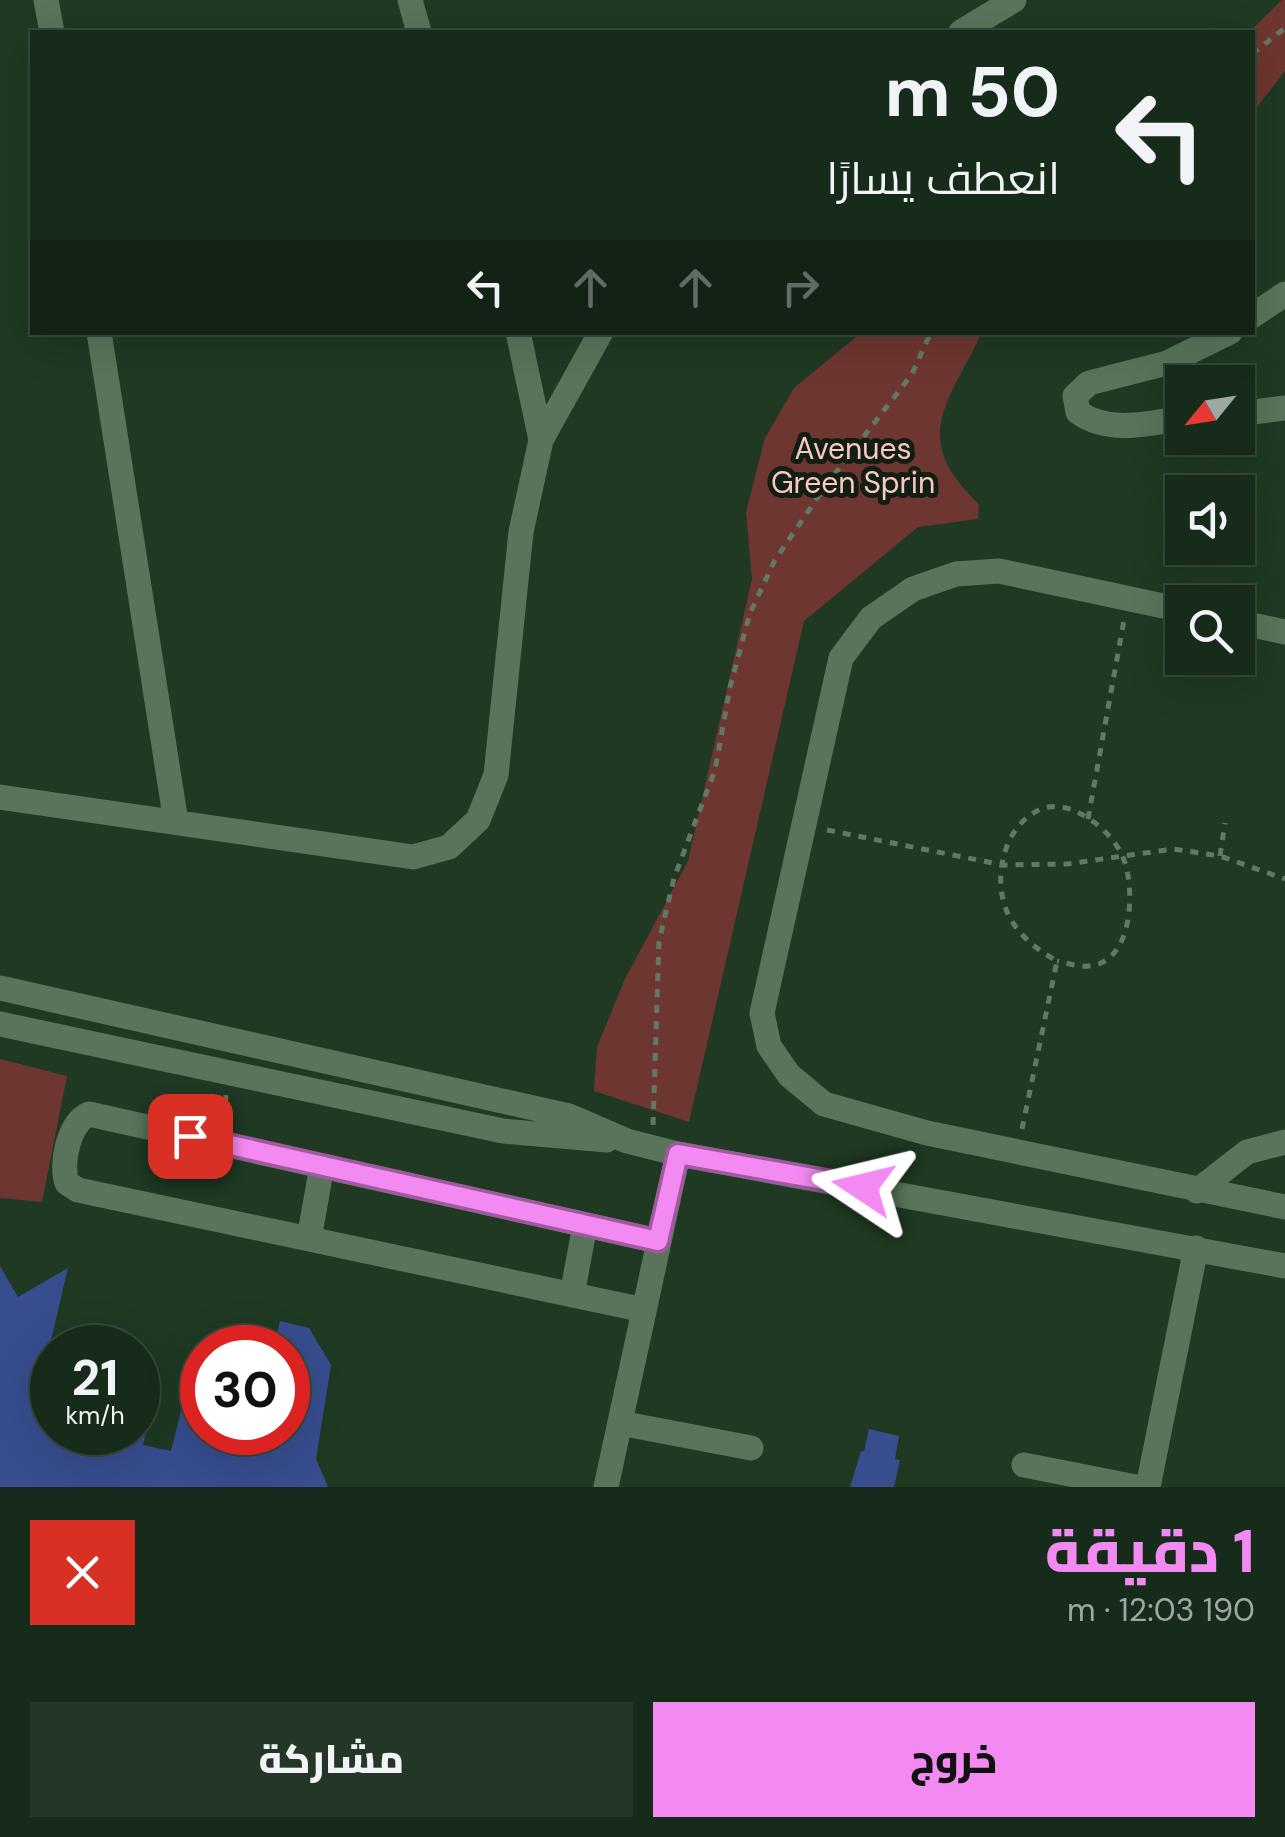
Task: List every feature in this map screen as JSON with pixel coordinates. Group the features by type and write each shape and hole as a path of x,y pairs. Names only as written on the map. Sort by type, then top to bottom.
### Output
{"street":[{"path":"46,0 52,30"},
{"path":"410,0 418,30"},
{"path":"964,30 1014,0"},
{"path":"1255,314 1285,294"},
{"path":"99,335 176,822"},
{"path":"519,335 542,440"},
{"path":"0,797 413,857 450,846 478,820 496,775 521,532 542,440 599,335"},
{"path":"1165,421 1138,426 1094,424 1078,412 1075,396 1089,383 1167,364 1224,335"},
{"path":"1255,412 1285,408"},
{"path":"1165,606 999,571 956,574 913,589 871,618 841,658 762,1013 768,1046 788,1075 824,1104 927,1133 1285,1207"},
{"path":"1255,626 1285,632"},
{"path":"0,988 568,1116 666,1151 1285,1266"},
{"path":"0,1024 503,1131 557,1138 628,1140"},
{"path":"402,1108 405,1078"},
{"path":"644,1310 78,1190 64,1178 74,1126 89,1114 658,1241"},
{"path":"1197,1191 1247,1152 1285,1142"},
{"path":"606,1487 658,1241 666,1151"},
{"path":"309,1239 322,1166"},
{"path":"572,1295 585,1225"},
{"path":"1148,1487 1196,1248"},
{"path":"620,1423 751,1448"},
{"path":"1024,1465 1136,1487"}],"path":[{"path":"1255,52 1285,28"},
{"path":"666,1151 659,941 674,878 715,770 730,687 750,613 775,560 824,488 912,374 931,335"},
{"path":"1088,818 1128,598"},
{"path":"1062,806 1088,818 1110,837 1122,857 1130,884 1126,928 1114,953 1090,966 1057,961 1036,949 1006,911 1003,865 1008,838 1021,820 1041,808 1062,806"},
{"path":"1220,856 1226,823"},
{"path":"804,826 1003,865 1066,864 1174,848 1220,856 1285,878"},
{"path":"1017,1152 1057,961"},
{"path":"221,1143 229,1072"}],"green space":[{"path":"1285,0 1285,71 1255,109 1255,30 1251,30"},
{"name":"Avenues Green Sprin","path":"859,335 981,335 948,401 941,420 940,440 945,460 979,504 978,519 918,527 804,621 689,1122 594,1091 597,1047 624,981 688,861 752,579 746,512 765,438 794,388"},
{"path":"0,1059 67,1076 42,1202 0,1198"}],"water":[{"path":"0,1266 18,1297 68,1268 55,1325 30,1325 30,1455 160,1455 160,1449 171,1451 180,1415 180,1455 310,1455 310,1330 331,1365 316,1459 328,1487 0,1487"},
{"path":"869,1429 899,1436 895,1459 900,1460 894,1487 850,1487"}],"route":[{"path":"190,1136 658,1241 678,1154 863,1187"}]}
